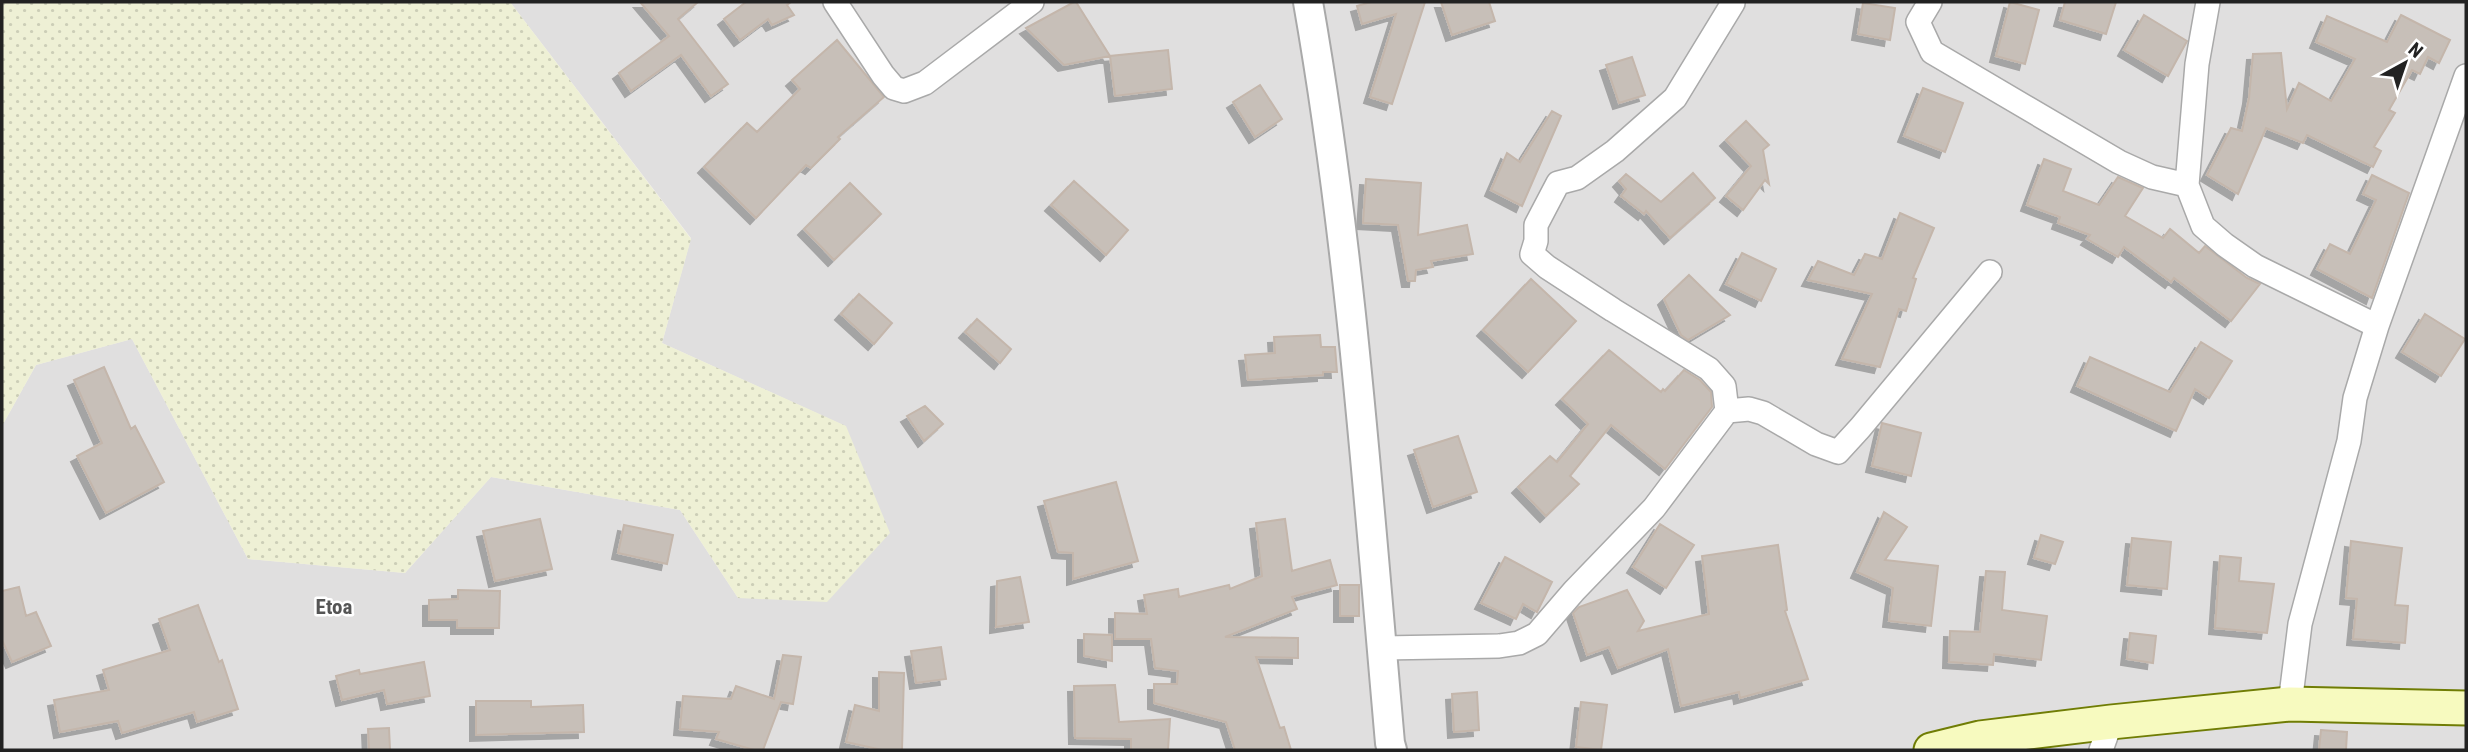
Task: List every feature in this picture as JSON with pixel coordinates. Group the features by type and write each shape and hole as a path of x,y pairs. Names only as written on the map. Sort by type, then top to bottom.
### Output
{"main road":[{"path":"1931,750 1980,738 2106,736 2290,704 2455,707"}],"street":[{"path":"835,2 883,75 894,88 904,92 925,83 1032,2"},
{"path":"1308,2 1326,102 1358,384 1392,750"},
{"path":"1930,2 1918,22 1932,52 2119,162 2152,177 2187,185"},
{"path":"2208,2 2197,64 2187,185 2203,226 2255,266 2377,326"},
{"path":"1382,648 1499,646 1519,643 1537,635 1573,591 1654,508 1727,411 1724,386 1709,369 1613,310 1532,254 1536,241 1536,225 1558,183 1577,177 1615,151 1675,98 1733,4"},
{"path":"2290,704 2300,624 2349,442 2355,398 2377,326 2466,76"},
{"path":"1727,411 1749,408 1763,413 1816,444 1838,452 1990,272"}],"shaded area":[{"path":"510,2 2466,2 2466,750 2,750 2,426 36,365 132,339 248,559 405,573 491,477 680,510 738,598 845,426 662,343 691,238"}],"green space":[{"path":"2,2 510,2 691,239 662,343 846,426 890,533 827,602 738,598 680,510 491,477 405,573 248,559 132,339 36,365 2,426"}],"building":[{"path":"640,2 698,2 678,19 728,84 711,96 681,55 631,91 619,73 669,36"},
{"path":"746,2 791,2 787,5 794,15 772,25 768,19 740,40 724,19"},
{"path":"1074,2 1110,56 1064,65 1026,28"},
{"path":"1371,2 1425,2 1392,104 1370,97 1396,14 1362,24 1357,6"},
{"path":"1441,2 1489,2 1495,21 1452,35"},
{"path":"2010,2 2039,10 2025,64 1996,56"},
{"path":"2065,2 2116,2 2106,34 2060,20"},
{"path":"1863,3 1895,8 1890,40 1858,34"},
{"path":"2144,15 2187,41 2168,76 2124,50"},
{"path":"2401,15 2450,40 2439,63 2428,57 2420,74 2412,70 2389,110 2395,113 2374,147 2381,151 2373,167 2307,135 2303,143 2266,128 2238,194 2207,175 2231,128 2242,131 2249,98 2253,54 2281,53 2287,109 2299,83 2331,101 2355,59 2316,42 2327,16 2387,42"},
{"path":"837,40 884,97 838,137 840,139 811,168 806,165 756,218 704,167 747,123 757,132 800,89 792,80"},
{"path":"1168,50 1172,89 1115,96 1110,56"},
{"path":"1632,57 1645,95 1619,103 1606,65"},
{"path":"1260,85 1282,119 1255,137 1233,102"},
{"path":"1923,88 1963,103 1945,152 1904,136"},
{"path":"1552,111 1561,116 1522,206 1491,190 1507,153 1520,162"},
{"path":"1746,121 1769,145 1763,150 1769,184 1765,180 1743,210 1726,196 1751,166 1726,140"},
{"path":"2044,159 2071,169 2063,191 2099,205 2118,177 2143,188 2125,216 2163,238 2170,229 2199,253 2205,246 2247,278 2260,284 2231,321 2174,278 2171,282 2124,247 2118,257 2087,239 2090,235 2058,223 2060,217 2027,205"},
{"path":"1693,173 1715,198 1670,238 1646,211 1644,214 1621,196 1626,189 1619,181 1626,174 1661,202"},
{"path":"2372,175 2409,193 2372,298 2317,269 2330,244 2350,254 2376,200 2363,194"},
{"path":"1366,179 1421,183 1418,235 1467,225 1473,254 1431,261 1433,267 1416,270 1415,281 1408,281 1398,225 1363,223"},
{"path":"1074,181 1128,230 1106,255 1051,205"},
{"path":"850,183 881,214 834,260 804,229"},
{"path":"1900,213 1934,228 1913,278 1916,279 1906,311 1899,309 1880,367 1842,359 1872,294 1808,280 1818,261 1854,275 1865,254 1882,259"},
{"path":"1742,253 1776,269 1761,301 1726,284"},
{"path":"1689,275 1730,315 1688,340 1681,335 1664,299"},
{"path":"1531,279 1576,321 1528,372 1483,330"},
{"path":"859,294 892,323 874,344 841,314"},
{"path":"2425,314 2465,339 2441,376 2402,352"},
{"path":"977,319 1011,349 1000,363 965,332"},
{"path":"1320,335 1321,347 1335,347 1337,372 1248,380 1245,355 1275,353 1274,337"},
{"path":"2201,342 2232,361 2209,398 2195,389 2176,431 2077,386 2090,357 2170,392"},
{"path":"1609,350 1661,392 1684,370 1700,380 1711,392 1712,407 1665,469 1611,425 1570,476 1579,484 1546,516 1518,487 1550,456 1557,462 1588,424 1562,399"},
{"path":"104,367 131,429 135,426 164,482 106,513 77,456 102,443 74,380"},
{"path":"925,406 943,424 924,441 907,416"},
{"path":"1882,423 1921,433 1911,476 1872,466"},
{"path":"1458,436 1477,492 1433,507 1414,450"},
{"path":"1116,482 1138,561 1073,579 1073,553 1058,552 1044,501"},
{"path":"1884,512 1907,527 1885,560 1938,566 1931,626 1889,621 1893,588 1857,572"},
{"path":"540,519 552,569 495,581 483,531"},
{"path":"1285,519 1292,571 1330,560 1337,585 1292,597 1297,609 1225,637 1298,638 1298,658 1256,657 1280,728 1284,727 1291,750 1235,750 1226,722 1154,703 1154,684 1177,684 1178,671 1155,668 1151,639 1115,639 1115,613 1147,614 1144,595 1178,589 1179,597 1229,585 1230,589 1262,576 1256,523"},
{"path":"1660,524 1694,545 1666,588 1633,567"},
{"path":"624,525 673,535 667,564 618,553"},
{"path":"2041,535 2063,542 2055,564 2034,558"},
{"path":"2132,538 2171,542 2167,589 2127,585"},
{"path":"2351,541 2402,548 2395,605 2408,606 2405,643 2353,639 2357,599 2346,598"},
{"path":"1778,545 1785,611 1808,679 1740,698 1739,692 1681,706 1668,649 1618,668 1609,647 1587,655 1573,613 1579,607 1627,590 1644,621 1638,631 1709,614 1702,556"},
{"path":"2220,556 2241,558 2239,581 2274,584 2267,633 2215,628"},
{"path":"1505,557 1552,582 1537,612 1523,604 1516,619 1481,603"},
{"path":"1986,571 2005,572 2002,610 2047,616 2041,660 1994,654 1993,665 1949,662 1950,631 1980,632"},
{"path":"1020,577 1029,622 996,627 997,581"},
{"path":"1340,585 1359,585 1359,616 1340,616"},
{"path":"19,587 26,616 36,612 51,646 12,662 2,640 2,591"},
{"path":"458,590 500,591 499,628 457,628 457,620 429,620 429,600 458,599"},
{"path":"198,605 219,662 222,660 238,709 197,722 194,712 122,733 118,721 60,732 54,700 109,690 103,670 170,650 159,619"},
{"path":"2130,633 2156,636 2153,663 2127,659"},
{"path":"1084,634 1112,635 1112,661 1084,656"},
{"path":"941,647 946,679 916,683 911,651"},
{"path":"783,655 801,657 793,704 781,702 763,750 716,739 719,732 680,729 683,696 731,699 736,686 774,699"},
{"path":"424,662 430,696 387,704 384,690 342,700 336,676 359,670 360,674"},
{"path":"879,672 904,673 902,750 882,750 846,742 855,705 879,711"},
{"path":"1115,685 1119,722 1170,719 1168,750 1131,750 1131,739 1075,738 1074,686"},
{"path":"1477,692 1479,730 1454,732 1452,694"},
{"path":"476,701 531,701 531,707 583,705 584,732 476,735"},
{"path":"1581,702 1607,705 1601,750 1576,747"},
{"path":"389,728 390,750 369,750 368,729"},
{"path":"2321,730 2347,732 2346,750 2319,750"}],"district":[{"name":"Etoa","path":"334,607"}]}
